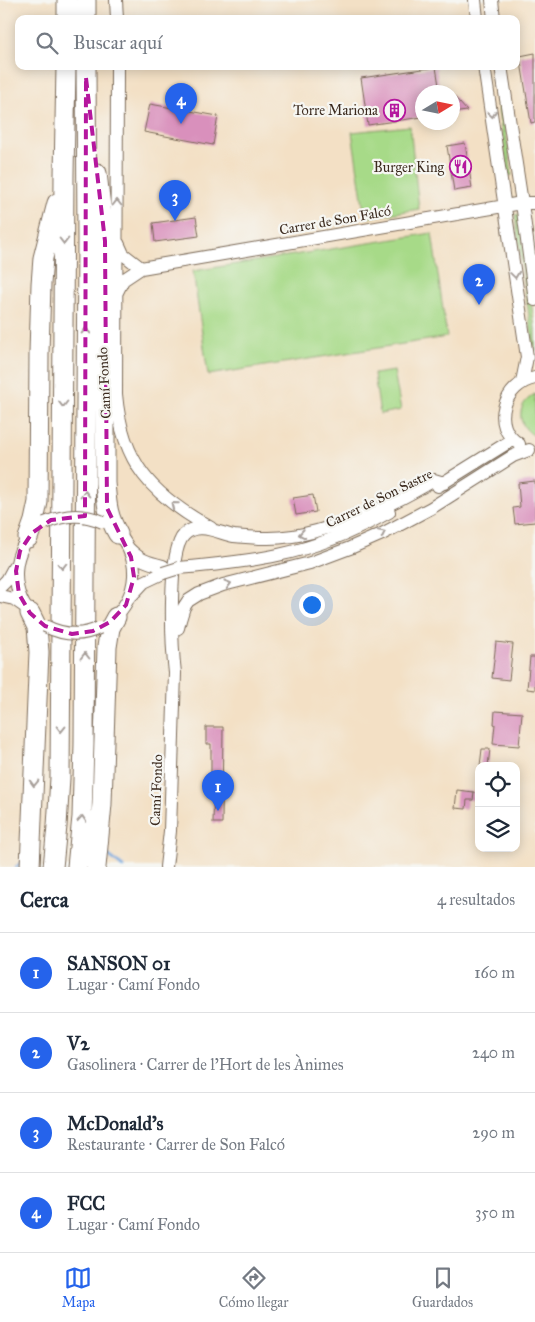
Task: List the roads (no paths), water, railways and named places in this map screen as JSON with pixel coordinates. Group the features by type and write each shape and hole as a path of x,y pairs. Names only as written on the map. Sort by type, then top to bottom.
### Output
{"highway":[{"path":"67,0 67,15"},
{"path":"86,0 86,15"},
{"path":"52,867 60,778 66,70"},
{"path":"86,72 105,241 105,483 107,508 112,523 123,540"},
{"path":"77,867 82,817 84,744 87,248 86,72"},
{"path":"28,538 37,512 40,319 43,258 64,175"},
{"path":"28,611 37,626 39,652 30,867"},
{"path":"96,867 102,804 107,647 110,628 116,617"}],"street":[{"path":"116,0 116,15"},
{"path":"475,0 477,15"},
{"path":"492,0 494,15"},
{"name":"Camí Fondo","path":"117,70 116,394 119,416 128,446 139,468 158,492 187,515 215,531"},
{"path":"485,70 527,357 522,382"},
{"path":"502,70 529,203 535,300"},
{"name":"Carrer de Son Falcó","path":"141,268 529,203"},
{"path":"116,297 124,280 141,268 122,252 117,238"},
{"path":"532,451 512,440 504,424 503,412 506,400 513,390 522,382 535,378"},
{"name":"Carrer de Son Sastre","path":"123,540 138,557 163,569 182,564 264,558 285,553 318,544 374,521 444,483 512,440"},
{"path":"174,673 178,625 188,601 200,594 223,586 310,563 350,548 431,508 513,456 532,451"},
{"path":"215,531 240,536 268,538 318,531 386,506 434,480 444,483"},
{"path":"0,587 7,580 20,550 28,538 45,523 63,516 86,516 103,522 123,540 131,557 134,577 126,605 110,622 83,634 60,632 45,626 14,599 0,596"},
{"name":"Camí Fondo","path":"166,867 170,831 174,673 172,647 173,585 182,564 179,542 187,533 198,528 215,531"},
{"path":"16,562 16,585 22,602 28,611"},
{"path":"182,564 178,583 181,588 188,595 200,594"},
{"path":"130,596 144,582 163,569"}],"waterway":[{"path":"108,855 123,867"},
{"path":"16,867 24,861"}],"place":[{"name":"Torre Mariona","path":"394,110"},
{"name":"FCC","path":"181,124"},
{"name":"Burger King","path":"460,167"},
{"name":"McDonald's","path":"175,221"},
{"name":"V2","path":"479,305"},
{"name":"SANSON 01","path":"218,811"}]}
